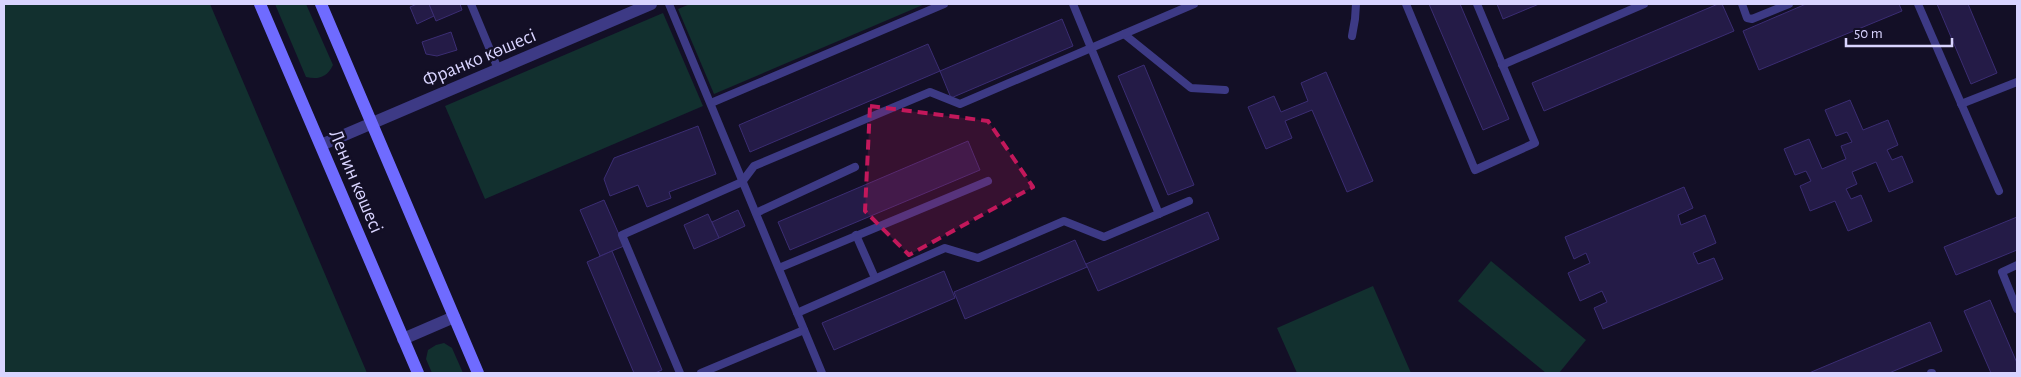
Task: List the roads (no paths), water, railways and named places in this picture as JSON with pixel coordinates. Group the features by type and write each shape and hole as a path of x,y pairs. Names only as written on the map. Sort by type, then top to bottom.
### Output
{"main road":[{"name":"Ленин көшесі","path":"260,4 418,373"},
{"name":"Ленин көшесі","path":"321,4 478,373"}],"street":[{"name":"Франко көшесі","path":"321,146 651,4"},
{"path":"403,339 454,317"}],"lane":[{"path":"471,4 498,70"},
{"path":"668,4 711,103 822,373"},
{"path":"711,103 944,4"},
{"path":"1073,4 1159,214"},
{"path":"680,373 622,235 742,182 754,166 930,92 960,104 1194,4"},
{"path":"1352,36 1356,4"},
{"path":"1406,4 1475,170 1535,143 1476,4"},
{"path":"1502,65 1644,4"},
{"path":"1742,4 1747,18 1752,19 1789,4"},
{"path":"1918,4 1999,190"},
{"path":"1124,34 1191,88 1225,90"},
{"path":"1961,104 2017,82"},
{"path":"756,213 855,167"},
{"path":"779,268 988,180"},
{"path":"797,313 945,248 978,258 1064,221 1104,237 1189,201"},
{"path":"856,236 874,278"},
{"path":"2017,265 2002,272 2017,309"},
{"path":"701,373 804,330"}]}
